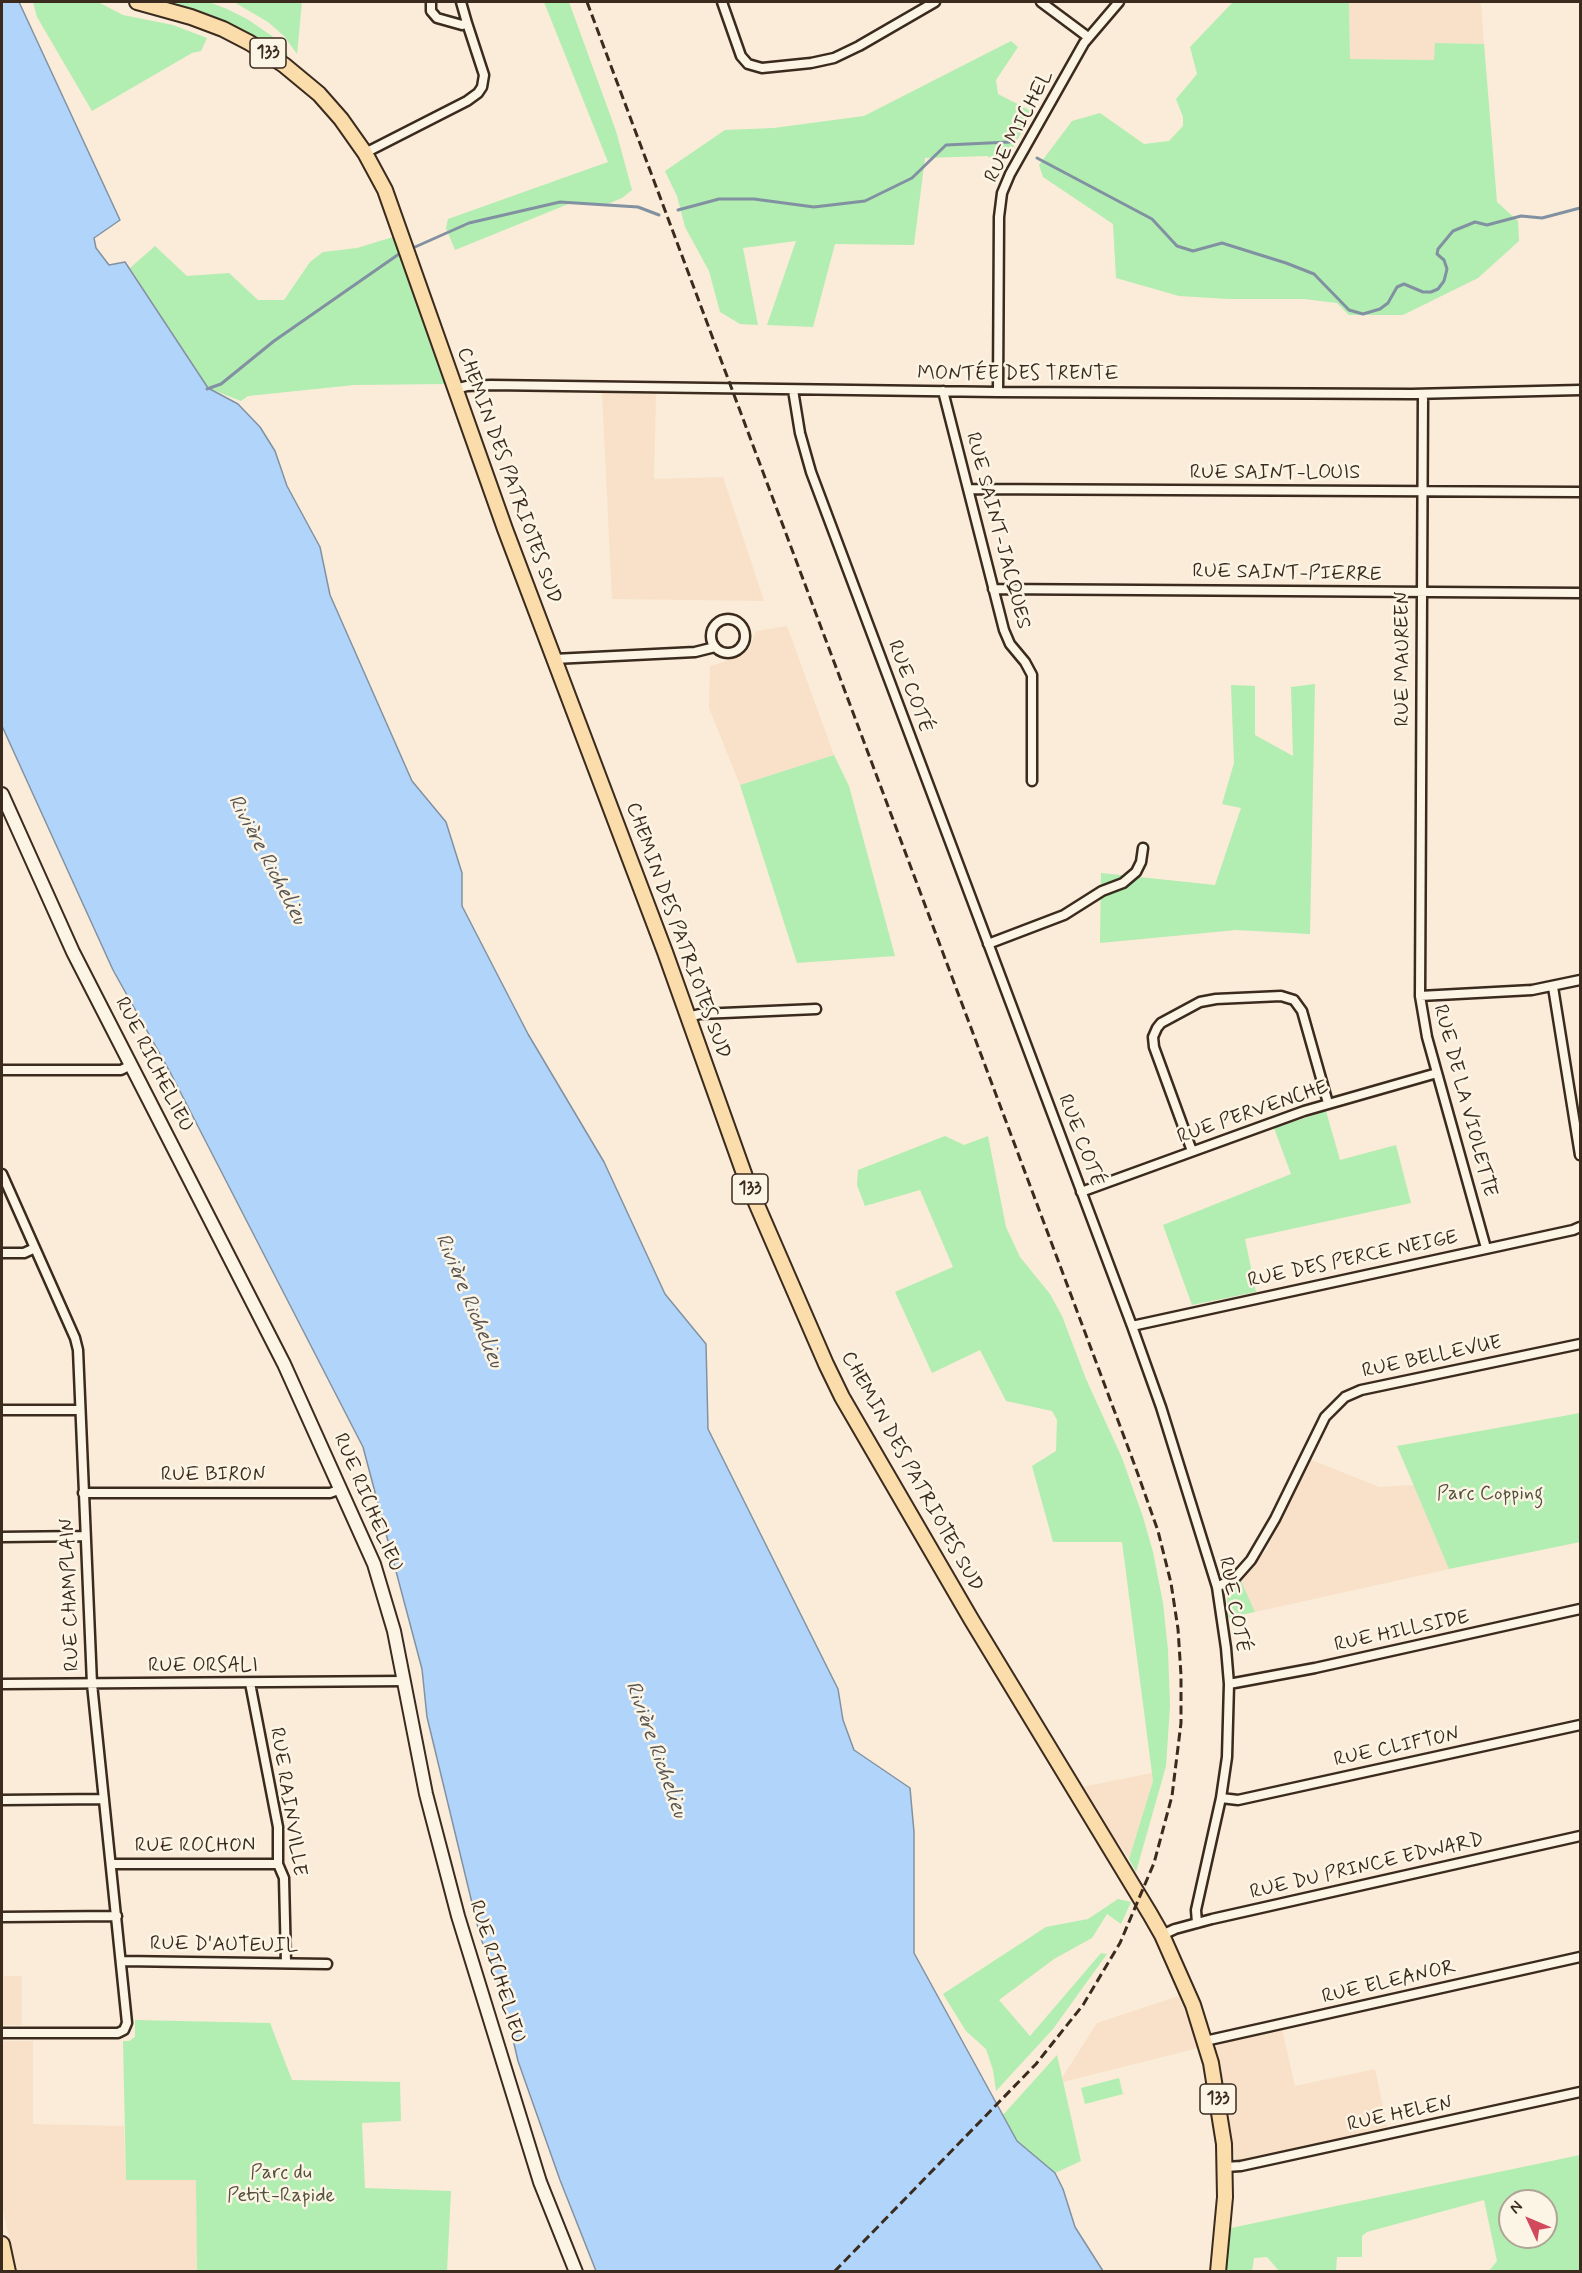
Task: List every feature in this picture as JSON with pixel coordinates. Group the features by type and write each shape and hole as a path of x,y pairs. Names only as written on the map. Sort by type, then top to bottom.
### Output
{"main road":[{"name":"CHEMIN DES PATRIOTES SUD","path":"137,2 208,23 268,53 319,94 341,119 365,153 392,208 455,389 753,1198 835,1383 971,1619 1162,1935"},
{"name":"RUE RICHELIEU","path":"2,795 73,952 285,1364 380,1582 389,1609 430,1810 458,1916 540,2182 576,2271"},
{"name":"133","path":"1162,1935 1193,2005 1205,2042 1218,2099 1225,2167 1225,2197 1218,2271"},
{"path":"2,2244 8,2271"}],"street":[{"path":"431,2 431,11 437,18 455,25 467,23"},
{"path":"365,153 467,101 482,87 484,75 461,2"},
{"path":"722,2 741,56 748,64 762,68 834,58 935,2"},
{"path":"1041,2 1088,37"},
{"name":"RUE MICHEL","path":"998,392 999,217 1002,193 1010,174 1088,37 1119,2"},
{"name":"MONTÉE DES TRENTE","path":"455,389 467,386 513,385 793,390 1423,394 1581,390"},
{"name":"RUE COTÉ","path":"793,390 800,433 811,472 1132,1326 1165,1418 1217,1587 1229,1684 1227,1757 1221,1798 1196,1910 1197,1923"},
{"name":"RUE SAINT-JACQUES","path":"943,391 1007,637 1032,675 1032,781"},
{"name":"RUE MAUREEN","path":"1420,925 1423,394"},
{"name":"RUE SAINT-LOUIS","path":"969,489 1581,492"},
{"name":"RUE SAINT-PIERRE","path":"993,589 1581,593"},
{"path":"723,619 740,623 745,633 740,648 730,653 719,651 715,647 711,637 714,626 723,619"},
{"path":"554,659 695,652 715,647"},
{"path":"988,944 1064,915 1102,891 1123,883 1136,872 1141,862 1143,848"},
{"name":"RUE DE LA VIOLETTE","path":"1420,925 1420,996 1425,1028 1486,1248"},
{"path":"1420,996 1532,990 1581,980"},
{"path":"1553,987 1581,1155"},
{"path":"1192,1151 1155,1049 1153,1037 1161,1023 1200,1002 1216,999 1281,996 1294,1000 1302,1011 1328,1103"},
{"path":"688,1017 700,1014 816,1009"},
{"path":"2,1070 121,1070 131,1065"},
{"name":"RUE PERVENCHE","path":"1082,1192 1328,1103 1437,1073"},
{"name":"RUE CHAMPLAIN","path":"2,1174 76,1341 92,1684 127,2020 126,2028 116,2033 2,2033"},
{"name":"RUE DES PERCE NEIGE","path":"1132,1326 1581,1227"},
{"path":"2,1253 24,1253 35,1248"},
{"name":"RUE BELLEVUE","path":"1217,1587 1236,1578 1251,1560 1275,1519 1322,1422 1332,1408 1345,1397 1361,1390 1581,1344"},
{"path":"2,1410 79,1410"},
{"name":"RUE BIRON","path":"83,1493 330,1493 341,1489"},
{"path":"2,1536 85,1536"},
{"name":"RUE HILLSIDE","path":"1229,1684 1316,1668 1581,1609"},
{"name":"RUE ORSALI","path":"2,1684 405,1682"},
{"name":"RUE RAINVILLE","path":"250,1683 276,1815 279,1864 284,1878 286,1963"},
{"name":"RUE CLIFTON","path":"1221,1798 1238,1800 1581,1725"},
{"path":"2,1800 104,1799"},
{"name":"RUE DU PRINCE EDWARD","path":"1162,1935 1197,1923 1581,1836"},
{"name":"RUE ROCHON","path":"111,1864 279,1864"},
{"path":"2,1917 117,1916"},
{"name":"RUE ELEANOR","path":"1205,2042 1581,1957"},
{"name":"RUE D'AUTEUIL","path":"122,1962 327,1964"},
{"name":"RUE HELEN","path":"1225,2167 1240,2166 1581,2092"}],"shaded area":[{"path":"1349,2 1481,2 1484,44 1435,43 1435,60 1350,59"},
{"path":"602,393 656,394 654,479 723,477 764,601 612,599"},
{"path":"787,626 834,755 740,785 709,708 710,666 742,656 750,647 756,631"},
{"path":"1309,1459 1379,1487 1414,1485 1449,1569 1255,1612 1241,1581 1267,1549"},
{"path":"1152,1773 1153,1781 1129,1859 1118,1842 1116,1843 1082,1787"},
{"path":"2,1925 4,1925 4,1976 22,1976 22,2025 2,2025"},
{"path":"1179,1996 1198,2048 1063,2082 1062,2078 1097,2023"},
{"path":"1282,2029 1295,2086 1375,2069 1388,2130 1244,2160 1236,2159 1215,2047 1222,2043"},
{"path":"2,2041 33,2041 33,2124 124,2126 126,2180 196,2180 197,2271 17,2271 2,2207"}],"green space":[{"path":"33,2 98,2 123,15 173,25 207,38 201,51 192,53 92,111 37,17"},
{"path":"165,2 209,2 227,9 272,36 288,57 229,23"},
{"path":"234,2 302,2 297,54 284,36 268,22"},
{"path":"544,2 569,2 616,131 632,190 622,198 608,204 571,203 455,250 446,228 448,219 608,162"},
{"path":"1233,2 1349,2 1350,59 1434,60 1435,43 1484,44 1497,202 1518,221 1519,241 1478,278 1403,315 1349,315 1337,303 1304,299 1179,296 1116,278 1113,224 1043,177 1039,165 1072,121 1100,113 1144,144 1169,141 1183,126 1183,117 1176,99 1197,74 1190,47"},
{"path":"1011,41 1018,47 996,80 998,94 1033,112 1003,165 987,156 925,158 914,245 835,244 813,327 767,325 796,241 743,248 758,325 740,324 720,312 709,271 685,227 677,196 665,171 725,130 774,128 864,116"},
{"path":"393,237 445,384 354,385 248,396 241,401 208,388 130,268 155,246 187,276 229,273 258,300 284,300 310,262 323,252 357,248"},
{"path":"1315,684 1310,934 1236,930 1100,943 1101,873 1215,885 1241,808 1222,804 1234,763 1231,685 1255,686 1255,735 1293,756 1291,687"},
{"path":"834,755 849,786 895,956 797,963 740,785"},
{"path":"1326,1111 1340,1160 1396,1145 1411,1203 1245,1239 1256,1292 1192,1305 1163,1225 1291,1174 1274,1128"},
{"path":"945,1136 964,1145 988,1136 1006,1227 1020,1257 1050,1294 1062,1316 1086,1379 1122,1458 1153,1552 1163,1603 1168,1650 1170,1706 1166,1766 1136,1872 1129,1859 1153,1781 1122,1542 1053,1542 1032,1466 1056,1451 1057,1420 1052,1411 1006,1401 980,1350 932,1373 895,1292 953,1267 920,1190 865,1206 857,1185 858,1170"},
{"name":"Parc Copping","path":"1580,1413 1580,1542 1449,1569 1397,1446"},
{"path":"1241,1581 1255,1612 1227,1618 1227,1598"},
{"path":"1118,1899 1131,1902 1121,1924 1107,1914 1092,1938 1054,1959 999,2000 1030,2036 1101,1953 1107,1954 1053,2029 996,2091 993,2070 986,2049 966,2031 943,1994 1046,1927 1088,1919"},
{"name":"Parc du Petit-Rapide","path":"135,2020 270,2023 292,2080 400,2082 401,2121 362,2123 365,2188 451,2191 447,2271 197,2271 196,2180 126,2180 123,2041 129,2041 135,2037"},
{"path":"1057,2055 1081,2161 1055,2173 1017,2141 1002,2116"},
{"path":"1119,2078 1123,2094 1085,2104 1081,2088"},
{"path":"1580,2155 1580,2271 1489,2271 1497,2261 1484,2200 1367,2232 1362,2236 1362,2257 1337,2257 1336,2271 1279,2271 1267,2257 1254,2258 1252,2271 1226,2271 1231,2228"}],"water":[{"name":"Rivière Richelieu","path":"2,2 19,2 120,220 94,238 96,248 109,265 125,262 208,388 238,404 260,427 275,451 287,486 320,547 330,595 412,781 446,822 462,873 462,906 528,1034 604,1162 665,1294 706,1344 708,1429 838,1689 843,1720 854,1750 910,1788 914,1832 914,1953 1017,2141 1055,2173 1063,2189 1075,2227 1103,2271 596,2271 560,2180 518,2061 503,1996 480,1936 427,1717 422,1669 363,1447 170,1072 113,970 2,726"}],"waterway":[{"path":"678,210 719,199 754,199 814,207 865,201 912,178 946,145 1010,142"},
{"path":"1037,158 1152,219 1177,246 1193,251 1222,243 1286,263 1314,274 1349,310 1363,314 1380,309 1388,303 1397,287 1404,284 1423,292 1438,289 1444,281 1447,269 1444,260 1437,254 1438,249 1453,231 1475,222 1487,225 1521,216 1542,218 1580,208"},
{"path":"415,247 469,223 560,202 638,207 659,215"},
{"path":"207,389 221,384 274,341 399,254"}],"railway":[{"path":"587,2 1135,1466 1158,1531 1171,1583 1178,1629 1181,1723 1172,1796 1154,1863 1120,1943 1083,2005 1036,2064 834,2272"}]}
